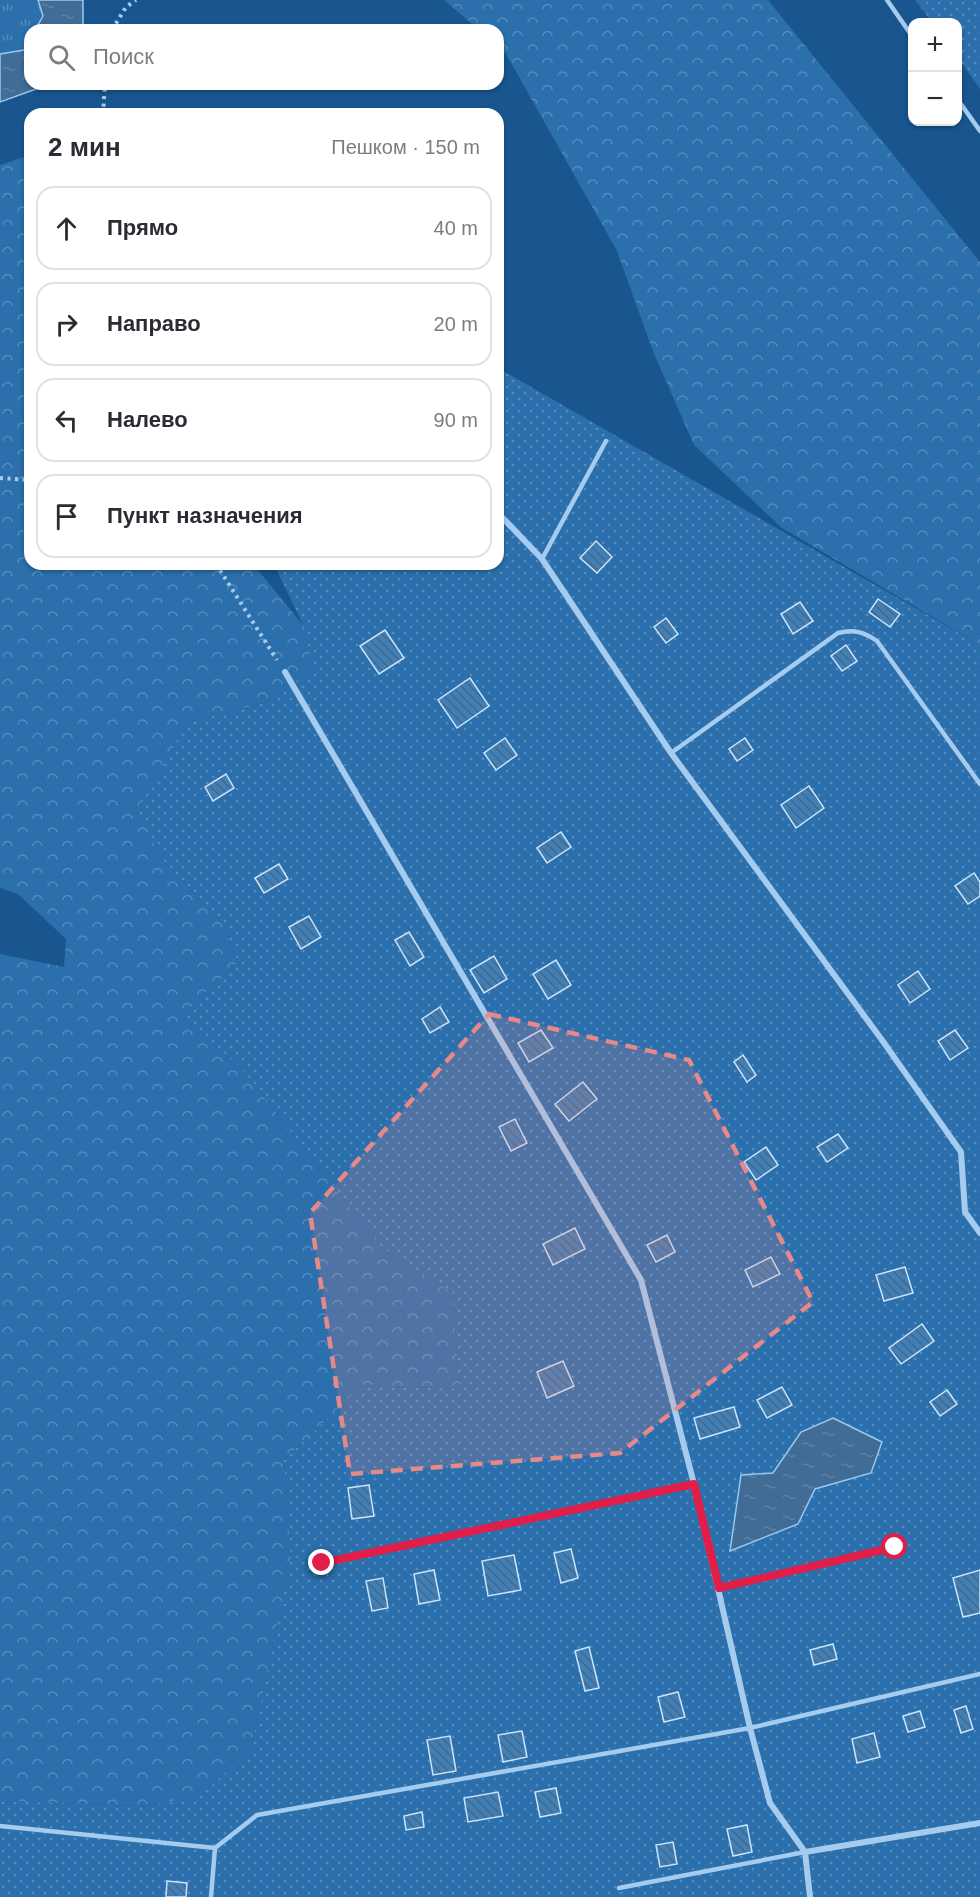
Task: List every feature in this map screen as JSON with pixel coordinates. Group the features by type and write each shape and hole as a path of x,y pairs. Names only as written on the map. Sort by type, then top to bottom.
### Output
{"street":[{"path":"504,519 542,559 671,753 882,1040 961,1152 965,1212 980,1233"},
{"path":"285,672 641,1280 694,1484 750,1728 770,1803 805,1852 810,1897"},
{"path":"805,1852 980,1823"}],"lane":[{"path":"887,0 908,30"},
{"path":"962,107 980,131"},
{"path":"542,559 606,441"},
{"path":"671,753 838,633 856,630 868,634 877,641 980,784"},
{"path":"322,1563 694,1484"},
{"path":"719,1588 895,1547"},
{"path":"0,1826 215,1848 257,1815 750,1728 980,1674"},
{"path":"211,1897 215,1848"},
{"path":"619,1888 805,1852"}],"path":[{"path":"116,24 126,8 136,0"},
{"path":"103,108 105,90"},
{"path":"0,478 24,480"},
{"path":"220,570 285,672"}],"highlighted area":[{"path":"489,1014 689,1060 813,1302 620,1453 350,1474 310,1213"}],"green space":[{"path":"0,0 38,0 43,16 38,24 24,24 24,50 0,54"},
{"path":"444,0 768,0 980,262 980,645 782,528 694,445 654,354 617,251 504,52 504,24 472,24"},
{"path":"915,0 980,0 980,89 962,64 962,18 929,18"},
{"path":"24,157 24,570 258,570 303,625 315,669 267,702 187,723 163,860 222,923 238,962 182,1016 241,1068 382,1248 453,1293 459,1389 363,1385 284,1460 292,1558 251,1749 199,1797 139,1806 0,1801 0,954 64,967 66,939 18,894 0,888 0,165"},
{"path":"504,371 980,645 980,1897 0,1897 0,1801 139,1806 199,1797 251,1749 291,1558 284,1460 363,1385 459,1389 453,1293 382,1248 241,1068 182,1016 238,962 222,923 163,860 137,811 187,723 267,702 314,669 303,625 277,570 504,570"}],"water":[{"path":"38,0 83,0 83,24 38,24 43,16"},
{"path":"24,50 24,90 33,90 0,102 0,54"},
{"path":"833,1418 882,1442 871,1473 815,1489 798,1524 730,1551 741,1475 773,1473 801,1432"}],"building":[{"path":"596,541 612,557 597,573 580,558"},
{"path":"878,599 900,614 890,627 869,612"},
{"path":"800,602 813,621 793,634 781,614"},
{"path":"666,618 678,634 666,643 654,627"},
{"path":"385,630 404,658 379,674 360,646"},
{"path":"846,645 857,661 842,671 831,656"},
{"path":"470,678 489,706 457,728 438,700"},
{"path":"505,738 517,755 496,770 484,753"},
{"path":"745,738 753,750 737,761 729,749"},
{"path":"226,774 234,788 213,801 205,787"},
{"path":"809,786 824,808 796,828 781,805"},
{"path":"561,832 571,847 547,863 537,848"},
{"path":"279,864 288,879 264,893 255,878"},
{"path":"974,873 980,882 980,896 968,904 955,886"},
{"path":"309,916 321,937 301,949 289,927"},
{"path":"409,932 424,957 410,966 395,940"},
{"path":"494,956 507,979 484,993 470,970"},
{"path":"556,960 571,985 548,999 533,974"},
{"path":"918,971 930,989 910,1003 898,985"},
{"path":"440,1007 449,1022 430,1033 422,1019"},
{"path":"541,1030 553,1048 529,1062 518,1043"},
{"path":"955,1030 968,1048 950,1060 938,1041"},
{"path":"743,1055 756,1075 747,1082 734,1062"},
{"path":"583,1082 597,1099 569,1121 555,1104"},
{"path":"515,1119 527,1143 511,1151 499,1127"},
{"path":"838,1134 848,1148 827,1162 817,1147"},
{"path":"766,1147 778,1165 756,1180 744,1162"},
{"path":"575,1228 585,1249 553,1265 543,1244"},
{"path":"667,1235 675,1252 656,1262 647,1245"},
{"path":"771,1257 780,1274 753,1287 745,1270"},
{"path":"905,1267 913,1293 884,1301 876,1275"},
{"path":"922,1324 934,1341 901,1364 889,1348"},
{"path":"563,1361 574,1386 547,1398 537,1372"},
{"path":"782,1387 792,1405 767,1418 757,1400"},
{"path":"947,1390 957,1404 940,1416 930,1402"},
{"path":"734,1407 740,1427 700,1439 694,1418"},
{"path":"369,1485 374,1516 352,1519 348,1488"},
{"path":"571,1549 578,1578 561,1583 554,1553"},
{"path":"514,1555 521,1590 488,1596 482,1561"},
{"path":"434,1570 440,1600 419,1604 414,1574"},
{"path":"980,1570 980,1613 963,1617 953,1578"},
{"path":"383,1578 388,1608 372,1611 366,1581"},
{"path":"833,1644 837,1659 814,1665 810,1650"},
{"path":"589,1647 599,1688 585,1691 575,1651"},
{"path":"678,1692 685,1717 664,1722 658,1697"},
{"path":"966,1706 973,1729 961,1733 954,1710"},
{"path":"920,1711 925,1727 908,1732 903,1716"},
{"path":"522,1731 527,1757 503,1762 498,1735"},
{"path":"874,1733 880,1757 857,1763 852,1739"},
{"path":"450,1736 456,1771 433,1775 427,1740"},
{"path":"556,1788 561,1813 540,1817 535,1792"},
{"path":"498,1792 503,1816 468,1822 464,1798"},
{"path":"422,1812 424,1827 406,1830 404,1816"},
{"path":"747,1825 752,1852 733,1856 727,1829"},
{"path":"673,1842 677,1864 660,1867 656,1845"},
{"path":"167,1881 187,1883 186,1897 166,1897"}],"route":[{"path":"322,1563 694,1484 719,1588 895,1547"}]}
